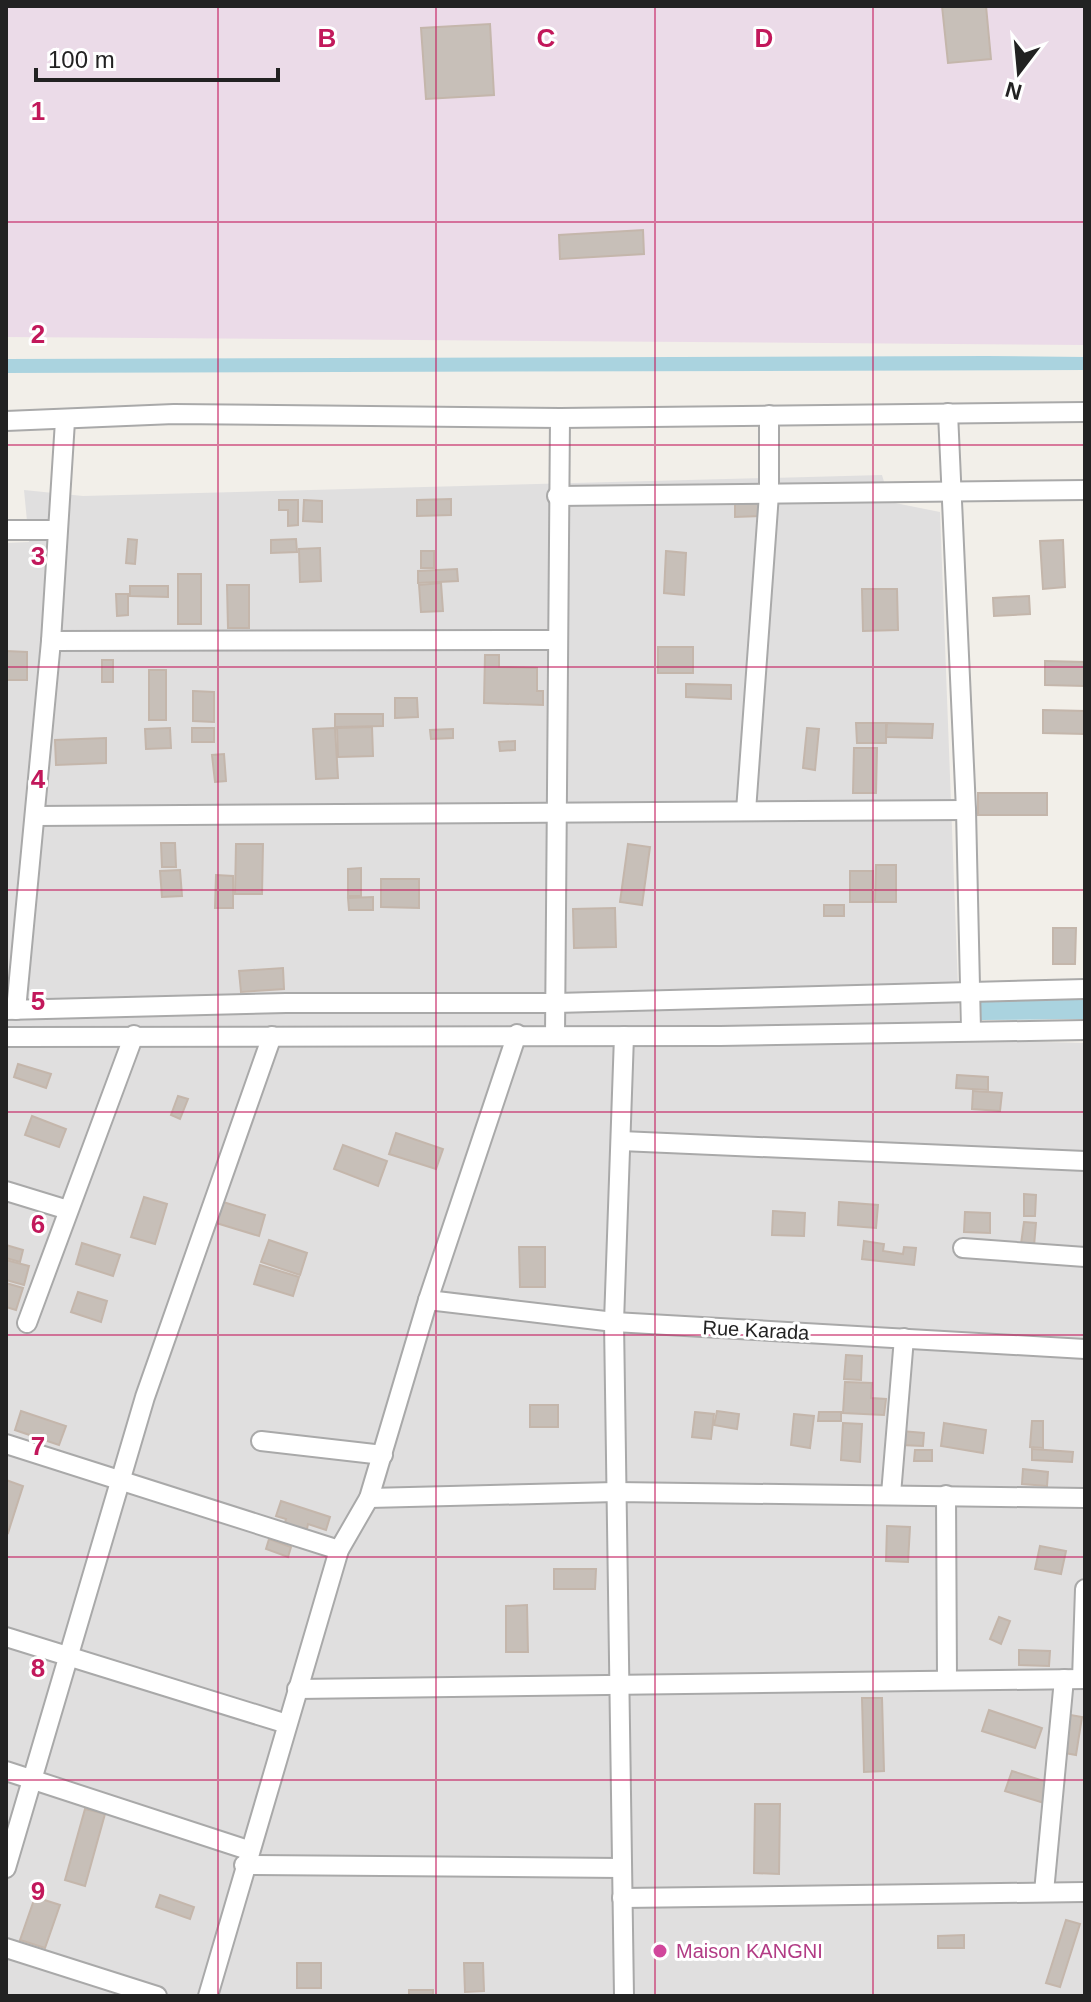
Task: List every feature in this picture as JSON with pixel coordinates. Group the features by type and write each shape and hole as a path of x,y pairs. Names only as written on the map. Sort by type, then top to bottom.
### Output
{"street":[{"path":"6,421 186,414 560,418 1085,412"},
{"path":"948,413 966,810 970,1011"},
{"path":"746,811 769,494 769,415"},
{"path":"555,1035 560,418"},
{"path":"65,421 36,816 11,1010 556,1003 970,1011 1085,1030"},
{"path":"557,496 1085,490"},
{"path":"6,530 57,530"},
{"path":"51,641 556,640"},
{"path":"36,816 966,810"},
{"path":"6,1037 624,1036 970,1011 1085,989"},
{"path":"208,1996 246,1857 339,1550 369,1498 428,1300 517,1034"},
{"path":"27,1323 134,1035"},
{"path":"6,1868 71,1658 145,1397 272,1036"},
{"path":"624,1036 614,1322 624,1996"},
{"path":"621,1141 1085,1161"},
{"path":"6,1191 68,1210"},
{"path":"963,1248 1085,1257"},
{"name":"Rue Karada","path":"428,1300 614,1322 1085,1349"},
{"path":"891,1494 904,1338"},
{"path":"261,1441 383,1455"},
{"path":"6,1444 339,1550"},
{"path":"369,1498 616,1492 1085,1498"},
{"path":"946,1495 947,1679"},
{"path":"1044,1892 1077,1679 1085,1589"},
{"path":"6,1637 287,1724"},
{"path":"297,1689 1077,1679"},
{"path":"6,1771 246,1857 621,1868"},
{"path":"622,1898 1085,1892"},
{"path":"6,1948 157,1996"}],"shaded area":[{"path":"6,6 1085,6 1085,345 6,337"},
{"path":"882,475 890,502 940,512 960,1040 1085,1043 1085,1996 6,1996 6,543 29,542 24,490 83,496"}],"water":[{"path":"1085,357 1085,370 6,373 6,359"},
{"path":"1085,997 1085,1019 981,1020 973,1011 980,999"}],"building":[{"path":"942,6 986,6 991,59 948,63"},
{"path":"490,24 494,95 426,99 421,28"},
{"path":"643,230 644,254 560,259 559,235"},
{"path":"451,499 451,515 417,516 417,500"},
{"path":"279,500 298,500 298,525 288,526 288,510 279,510"},
{"path":"304,500 322,501 322,522 303,521"},
{"path":"761,503 761,516 735,517 735,504"},
{"path":"128,539 137,540 135,564 126,563"},
{"path":"296,539 297,552 271,553 271,540"},
{"path":"1063,540 1065,587 1043,589 1040,541"},
{"path":"320,548 321,581 300,582 299,549"},
{"path":"421,551 434,551 434,568 421,568"},
{"path":"666,551 686,553 684,595 664,593"},
{"path":"457,569 458,581 418,583 418,571"},
{"path":"178,574 201,574 201,624 178,624"},
{"path":"441,583 443,611 421,612 419,585"},
{"path":"227,585 249,585 249,628 228,628"},
{"path":"130,586 168,586 168,597 130,596"},
{"path":"862,589 897,589 898,630 863,631"},
{"path":"116,594 128,594 128,615 117,616"},
{"path":"1029,596 1030,614 994,616 993,598"},
{"path":"658,647 693,647 693,673 658,673"},
{"path":"6,651 27,652 27,680 6,680"},
{"path":"485,655 499,655 499,667 537,668 537,691 543,691 543,705 484,703"},
{"path":"102,660 113,660 113,682 102,682"},
{"path":"1045,661 1085,662 1085,686 1045,685"},
{"path":"149,670 166,670 166,720 149,720"},
{"path":"686,684 731,685 731,699 686,697"},
{"path":"193,691 214,692 214,722 193,721"},
{"path":"395,698 417,698 418,717 395,718"},
{"path":"1043,710 1085,711 1085,734 1043,733"},
{"path":"335,714 383,714 383,726 335,727"},
{"path":"856,723 886,723 886,743 857,743"},
{"path":"887,723 933,724 932,738 886,737"},
{"path":"372,727 373,756 338,757 337,728"},
{"path":"170,728 171,748 146,749 145,729"},
{"path":"192,728 214,728 214,742 192,742"},
{"path":"335,728 338,778 316,779 313,729"},
{"path":"807,728 819,729 815,770 803,768"},
{"path":"453,729 453,738 431,739 430,730"},
{"path":"106,738 106,763 56,765 55,740"},
{"path":"515,741 515,750 500,751 499,742"},
{"path":"854,748 877,748 876,793 853,793"},
{"path":"224,754 226,781 215,782 212,755"},
{"path":"978,793 1047,793 1047,815 978,815"},
{"path":"161,843 175,843 176,867 162,867"},
{"path":"236,844 263,844 262,894 235,894"},
{"path":"628,844 650,847 642,905 620,902"},
{"path":"876,865 896,865 896,902 875,902"},
{"path":"361,868 361,896 348,896 348,869"},
{"path":"180,870 182,896 162,897 160,871"},
{"path":"850,871 873,871 872,902 850,902"},
{"path":"216,875 233,876 233,908 215,908"},
{"path":"381,879 419,879 419,908 381,907"},
{"path":"373,897 373,910 349,910 348,898"},
{"path":"824,905 844,905 844,916 824,916"},
{"path":"615,908 616,947 574,948 573,909"},
{"path":"1053,928 1076,928 1075,964 1053,964"},
{"path":"283,968 284,989 241,992 239,971"},
{"path":"18,1064 51,1074 46,1088 14,1077"},
{"path":"957,1075 988,1077 988,1090 956,1088"},
{"path":"973,1091 1002,1093 1000,1111 972,1109"},
{"path":"178,1096 188,1099 180,1119 171,1115"},
{"path":"32,1116 66,1129 59,1147 25,1135"},
{"path":"396,1133 443,1149 436,1169 389,1154"},
{"path":"343,1145 387,1161 378,1186 334,1169"},
{"path":"1024,1194 1036,1195 1035,1216 1024,1216"},
{"path":"144,1197 167,1204 155,1244 131,1237"},
{"path":"220,1201 265,1215 259,1236 213,1222"},
{"path":"839,1202 878,1205 876,1228 838,1225"},
{"path":"773,1211 805,1213 804,1236 772,1235"},
{"path":"965,1212 990,1213 990,1233 964,1232"},
{"path":"1024,1222 1036,1223 1034,1246 1021,1244"},
{"path":"269,1240 307,1253 300,1275 261,1262"},
{"path":"864,1241 884,1244 883,1251 903,1254 904,1247 916,1248 914,1265 862,1259"},
{"path":"82,1243 120,1255 113,1276 76,1264"},
{"path":"6,1245 23,1250 20,1262 6,1258"},
{"path":"519,1247 545,1247 545,1287 520,1287"},
{"path":"6,1260 29,1266 24,1285 6,1280"},
{"path":"260,1265 299,1277 293,1296 254,1284"},
{"path":"6,1283 23,1288 16,1310 6,1307"},
{"path":"78,1292 107,1301 101,1322 71,1312"},
{"path":"846,1355 862,1356 861,1380 844,1379"},
{"path":"845,1382 872,1383 871,1398 886,1399 884,1415 843,1413"},
{"path":"530,1405 558,1405 558,1427 530,1427"},
{"path":"21,1411 66,1426 59,1445 15,1430"},
{"path":"717,1411 739,1414 737,1429 714,1425"},
{"path":"695,1412 714,1414 711,1439 692,1437"},
{"path":"819,1412 841,1412 841,1421 818,1421"},
{"path":"794,1414 814,1416 810,1448 791,1445"},
{"path":"1032,1421 1043,1421 1043,1448 1030,1447"},
{"path":"843,1423 862,1424 860,1462 841,1460"},
{"path":"944,1423 986,1430 983,1453 941,1446"},
{"path":"901,1431 924,1433 923,1446 901,1445"},
{"path":"1032,1449 1073,1452 1072,1462 1032,1460"},
{"path":"915,1450 932,1450 932,1461 914,1461"},
{"path":"1023,1469 1048,1472 1047,1486 1022,1484"},
{"path":"6,1480 23,1486 8,1533 6,1532"},
{"path":"281,1501 330,1517 326,1530 308,1524 307,1529 284,1526 286,1519 276,1516"},
{"path":"887,1526 910,1527 908,1562 886,1561"},
{"path":"269,1539 291,1547 288,1557 266,1549"},
{"path":"1040,1546 1066,1551 1061,1574 1035,1569"},
{"path":"554,1569 596,1569 595,1589 554,1589"},
{"path":"527,1605 528,1652 506,1652 506,1606"},
{"path":"999,1617 1010,1621 1001,1644 990,1639"},
{"path":"1019,1650 1050,1651 1049,1666 1019,1665"},
{"path":"862,1698 882,1698 884,1771 864,1772"},
{"path":"989,1710 1042,1728 1035,1748 982,1731"},
{"path":"1065,1714 1082,1717 1076,1755 1059,1752"},
{"path":"1012,1771 1047,1782 1044,1803 1005,1791"},
{"path":"755,1804 780,1804 779,1874 754,1873"},
{"path":"85,1809 105,1814 85,1886 65,1880"},
{"path":"160,1895 194,1907 190,1919 156,1907"},
{"path":"35,1897 60,1905 45,1948 20,1940"},
{"path":"1066,1920 1080,1924 1060,1987 1046,1983"},
{"path":"964,1935 964,1948 938,1948 938,1936"},
{"path":"297,1963 321,1963 321,1988 297,1988"},
{"path":"464,1963 483,1963 484,1991 465,1992"},
{"path":"409,1990 433,1990 433,1996 409,1996"}],"place":[{"name":"Maison KANGNI","path":"660,1951"}]}
